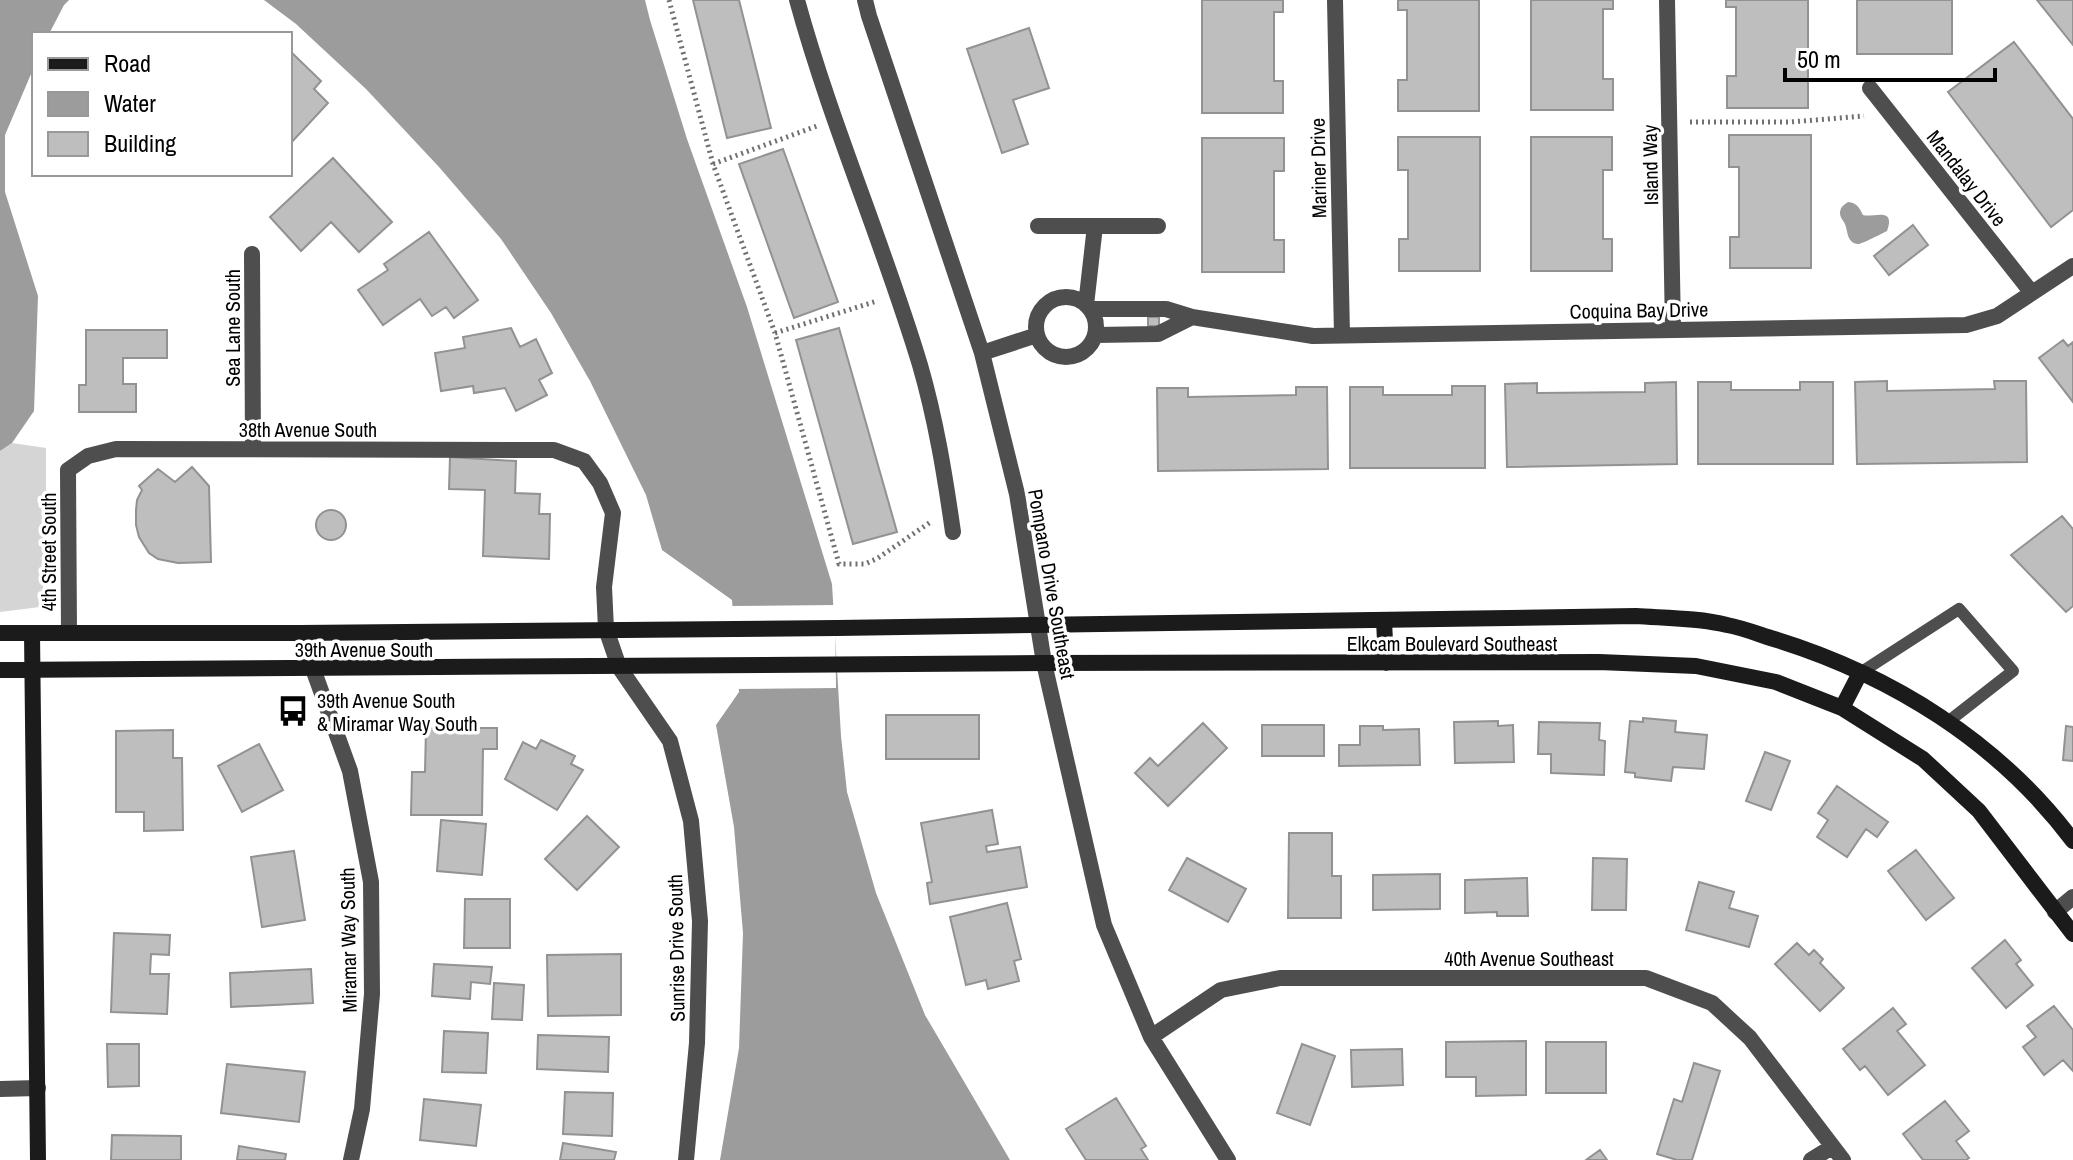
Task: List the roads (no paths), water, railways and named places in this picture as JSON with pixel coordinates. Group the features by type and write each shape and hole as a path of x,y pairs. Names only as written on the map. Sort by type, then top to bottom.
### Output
{"street":[{"path":"797,0 820,80 920,365 941,448 953,532"},
{"name":"Pompano Drive Southeast","path":"865,0 982,353 1017,494 1044,663 1104,925 1151,1037 1228,1160"},
{"name":"Mariner Drive","path":"1335,0 1342,335"},
{"name":"Island Way","path":"1667,0 1673,330"},
{"name":"Mandalay Drive","path":"1870,88 2032,293"},
{"path":"1038,226 1158,226"},
{"path":"982,353 1037,335 1046,349 1061,356 1086,350 1095,335 1095,317 1088,307 1095,226"},
{"name":"Sea Lane South","path":"252,254 253,449"},
{"name":"Coquina Bay Drive","path":"1037,335 1038,316 1042,308 1049,302 1067,297 1088,307 1166,309 1192,317 1313,336 1966,325 1997,316 2073,266"},
{"path":"1095,335 1158,334 1192,317"},
{"name":"38th Avenue South","path":"68,470 88,456 116,449 554,450"},
{"name":"Sunrise Drive South","path":"554,450 584,461 600,483 613,513 604,587 606,629 619,667 670,741 691,821 700,936 697,1043 686,1160"},
{"name":"4th Street South","path":"68,470 69,633"},
{"name":"Elkcam Boulevard Southeast","path":"728,629 1636,616 1725,624 1816,652 1906,694 1949,721 1984,749 2033,793 2073,841"},
{"path":"1384,620 1386,663"},
{"name":"39th Avenue South","path":"0,633 728,629"},
{"name":"4th Street South","path":"32,633 38,1160"},
{"name":"Miramar Way South","path":"300,633 350,771 371,882 372,994 362,1109 351,1160"},
{"name":"Elkcam Boulevard Southeast","path":"729,664 1599,662 1696,666 1776,682 1842,708 1923,759 1979,811 2073,934"},
{"name":"39th Avenue South","path":"0,670 729,664"},
{"path":"1842,708 1860,673"},
{"path":"2055,912 2073,897"},
{"name":"40th Avenue Southeast","path":"1151,1037 1221,990 1280,978 1646,978 1712,1003 1750,1038 1837,1153"},
{"path":"0,1089 38,1088"},
{"path":"1811,1160 1837,1153"}],"lane":[{"path":"1860,673 1959,609 2013,671 1949,721"}],"water":[{"path":"0,0 69,0 50,32 32,32 32,72 5,135 5,192 38,296 34,411 12,443 0,451"},
{"path":"264,0 645,0 687,139 747,307 832,584 847,792 876,893 925,1015 1010,1160 720,1160 739,1048 743,933 734,827 716,725 739,692 732,600 662,550 646,495 590,381 551,313 501,239 366,89 296,24"},
{"path":"1848,202 1854,203 1863,215 1886,216 1889,223 1887,231 1860,244 1852,242 1840,214"}],"place":[{"name":"39th Avenue South & Miramar Way South","path":"293,711"}]}
